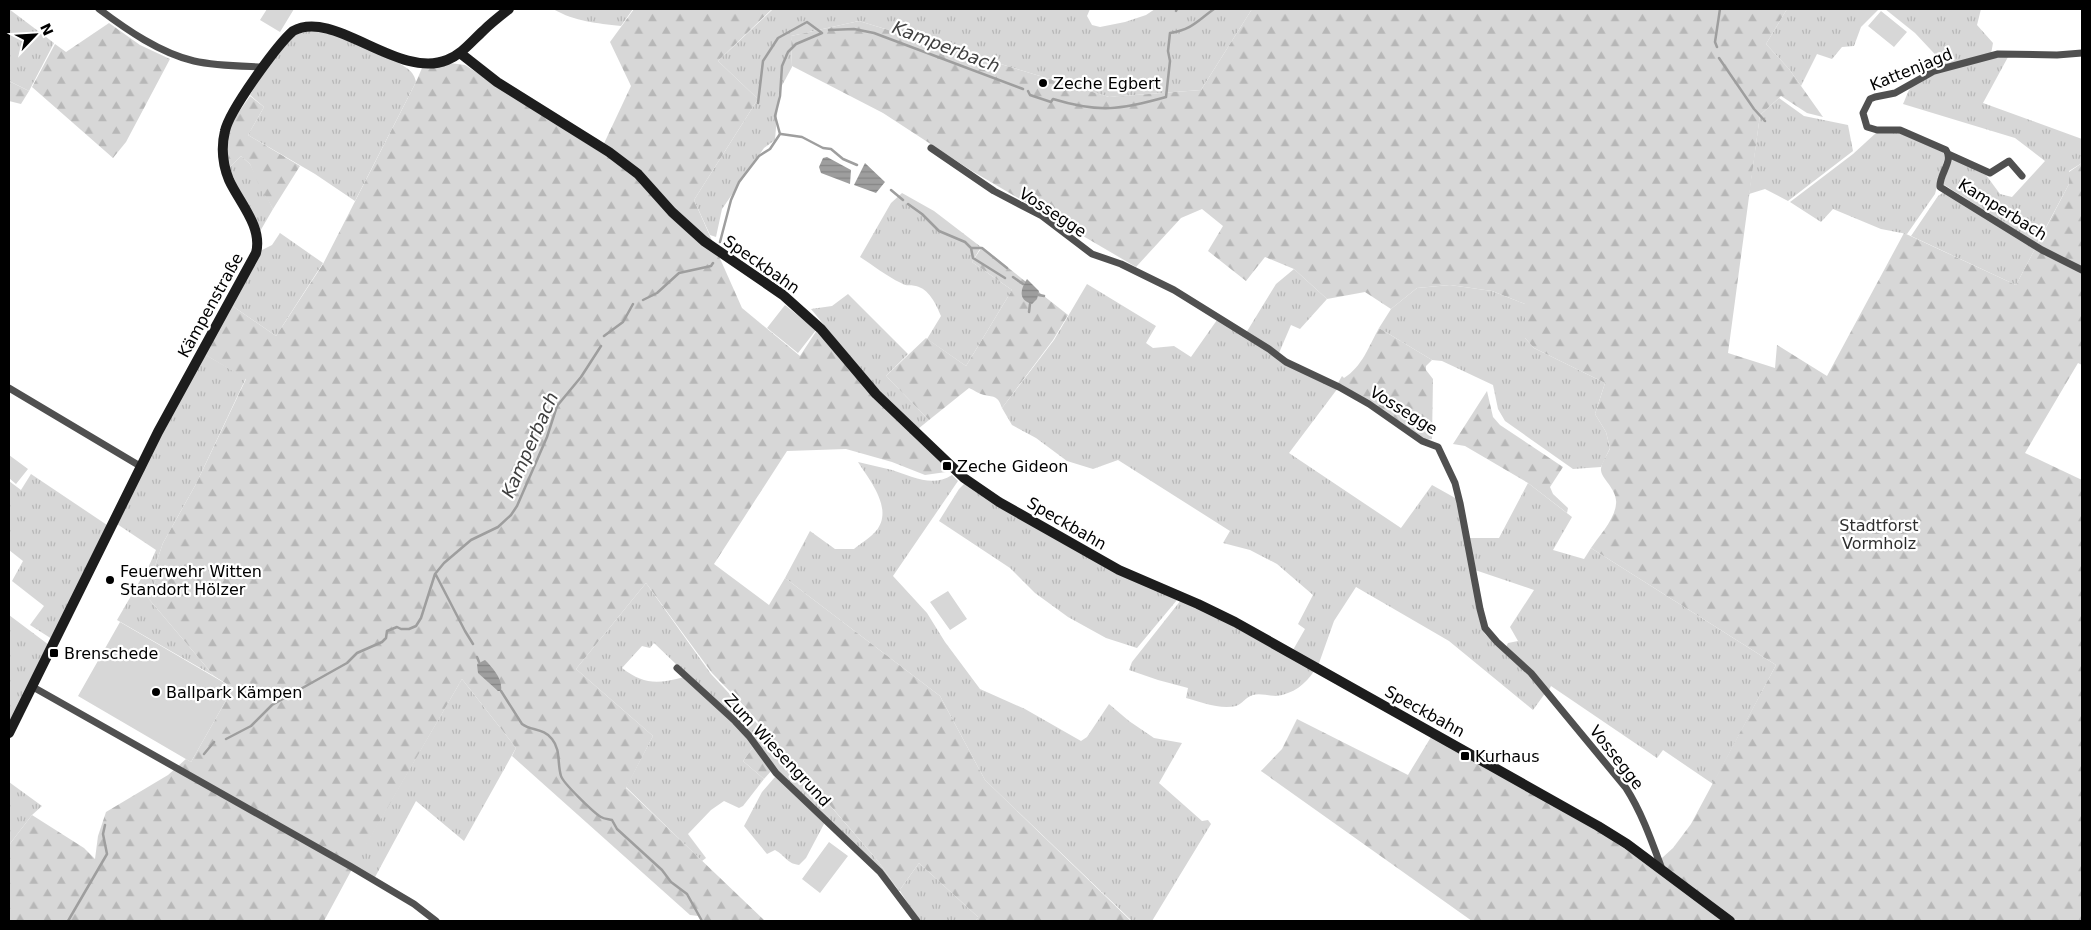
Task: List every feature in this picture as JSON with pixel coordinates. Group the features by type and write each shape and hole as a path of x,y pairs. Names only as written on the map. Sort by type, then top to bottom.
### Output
{"street":[{"path":"99,9 149,42 177,56 206,63 263,67"},
{"name":"Kämpenstraße","path":"9,733 140,466 256,253 258,237 228,178 223,141 226,125 263,67 288,35 299,28 324,28 405,60 432,64 460,53 509,9"},
{"name":"Speckbahn","path":"460,53 498,82 610,152 638,174 672,212 704,241 783,295 821,329 876,394 955,470 999,502 1119,570 1198,604 1333,676 1598,826 1627,844 1730,921"},
{"name":"Kattenjagd","path":"1867,127 1863,113 1870,99 1895,93 1934,71 1998,54 2082,53"},
{"name":"Kamperbach","path":"1867,127 1877,130 1892,129 1907,132 1990,174 2009,161 2022,176"},
{"name":"Vossegge","path":"931,148 994,191 1042,216 1092,254 1121,264 1174,290 1269,349 1286,362 1339,386 1369,404 1422,441 1438,447 1455,483 1485,628 1497,642 1531,673 1626,788 1641,816 1664,872"},
{"name":"Kamperbach","path":"1948,154 1940,187 2042,250 2082,270"},
{"path":"9,388 140,466"},
{"name":"Zum Wiesengrund","path":"676,668 740,726 776,772 880,872 917,921"},
{"path":"32,686 350,866 414,904 436,921"}],"green space":[{"path":"9,9 54,43 29,91 9,81"},
{"path":"267,9 294,9 280,32 260,20"},
{"path":"553,9 633,9 621,26 578,19"},
{"path":"634,9 772,9 718,61 758,99 694,200 742,308 800,356 817,330 947,468 946,472 925,475 892,462 846,449 787,451 714,564 769,605 785,578 940,696 985,780 1131,921 976,921 978,917 919,863 899,891 878,861 747,709 712,673 646,583 576,669 653,736 626,788 765,921 704,921 698,916 690,915 512,756 516,748 462,679 324,921 9,921 9,845 32,815 84,848 95,859 98,836 106,812 168,775 186,759 191,762 233,688 214,676 148,598 157,577 155,566 163,543 196,484 246,379 204,354 231,305 276,336 323,264 422,68 450,63 465,65 600,152 631,86 610,42"},
{"path":"773,9 1090,9 1087,16 1092,25 1100,27 1125,22 1146,15 1155,9 1252,9 1201,90 1109,97 859,21 791,36 792,67 779,91 775,140 764,148 722,209 716,237 710,235 694,200 758,99 718,61"},
{"name":"Stadtforst Vormholz","path":"1252,9 1787,9 1766,44 1789,69 1823,117 1807,113 1781,96 1760,115 1728,353 1775,368 1777,345 1827,376 1904,233 2016,285 2069,184 2069,172 2082,163 2082,365 2078,363 2025,453 2082,480 2082,921 1472,921 1261,771 1282,749 1297,719 1408,775 1431,737 1588,824 1652,867 1673,848 1691,824 1776,665 1591,548 1613,516 1616,504 1614,493 1601,472 1602,464 1610,448 1606,432 1595,414 1605,383 1534,348 1525,338 1525,304 1492,291 1450,285 1417,288 1391,309 1365,292 1327,299 1294,269 1265,257 1246,281 1208,251 1223,226 1202,209 1181,218 1136,267 972,171 883,113 792,66 791,36 859,21 1109,97 1201,90"},
{"path":"1787,9 1879,9 1861,27 1854,46 1842,47 1832,59 1817,54 1801,86 1789,69 1766,44"},
{"path":"1885,9 1981,9 1977,25 1993,43 1991,54 1946,66 1915,33"},
{"path":"1881,11 1907,32 1894,47 1868,26"},
{"path":"109,23 140,45 170,59 126,142 113,158 32,87 55,44 66,52"},
{"path":"313,30 348,39 376,51 408,69 416,80 355,201 315,174 248,135 264,107 250,95 264,71 288,41 296,35"},
{"path":"2008,57 1983,103 2082,139 2082,163 2069,171 2069,184 2037,244 1943,184 1951,158 1986,175 2000,194 2012,197 2045,161 2015,138 1903,104 1912,86 1930,75 1972,62"},
{"path":"9,81 29,91 21,104 9,101"},
{"path":"250,96 264,107 248,135 300,166 273,209 258,183 250,164 241,156 228,169 226,141 234,119"},
{"path":"1779,98 1804,116 1848,125 1853,151 1788,201 1765,189 1749,194 1760,115"},
{"path":"1893,130 1943,152 1945,157 1935,194 1907,234 1881,229 1833,209 1821,222 1790,202 1853,154 1877,132"},
{"path":"241,156 250,164 273,209 259,233 228,169"},
{"path":"1944,192 2036,247 2016,285 1911,236 1938,196"},
{"path":"902,193 934,211 981,247 972,262 1012,290 966,366 927,339 941,316 925,290 914,285 905,285 895,280 860,257 891,203"},
{"path":"280,233 323,263 276,336 231,305 260,251 272,245"},
{"path":"982,247 1068,315 1053,340 1002,408 996,398 969,388 929,420 886,376 926,338 966,366 1012,290 972,262"},
{"path":"1294,269 1327,299 1300,329 1291,325 1279,353 1246,333 1276,284"},
{"path":"1087,284 1156,326 1146,343 1153,348 1174,346 1191,357 1217,320 1338,388 1289,453 1401,528 1432,485 1457,499 1481,626 1485,634 1546,692 1533,710 1449,641 1356,587 1334,621 1318,666 1293,650 1305,629 1298,624 1313,595 1277,564 1250,550 1223,543 1230,531 1118,460 1093,469 1067,461 1036,438 1012,425 1002,408 1054,340"},
{"path":"1450,285 1492,291 1525,304 1525,338 1534,348 1605,383 1595,414 1606,432 1610,448 1601,467 1573,469 1505,421 1498,409 1493,385 1442,361 1432,360 1379,328 1391,309 1417,288"},
{"path":"848,294 908,354 886,376 929,420 918,429 876,388 811,309 832,306"},
{"path":"785,305 816,330 798,353 767,328"},
{"path":"1379,328 1432,360 1426,366 1426,370 1433,379 1432,439 1425,440 1338,383 1342,376 1344,378 1356,368"},
{"path":"204,354 246,378 196,484 163,543 155,566 157,577 148,598 214,676 117,620 142,577 144,577 156,550 117,524 121,510"},
{"path":"1487,391 1493,417 1500,425 1563,467 1550,487 1553,494 1568,508 1567,513 1528,483 1465,446 1453,444"},
{"path":"9,455 28,469 16,484 9,478"},
{"path":"858,462 892,470 922,480 937,481 952,475 958,481 893,576 927,613 945,642 980,689 1025,709 1081,741 1087,737 1109,704 1129,721 1154,738 1182,743 1159,783 1202,821 1208,820 1211,824 1152,921 1132,921 985,780 940,696 785,578 810,531 835,549 854,549 876,531 881,522 881,505 874,486"},
{"path":"31,474 107,525 52,639 30,625 44,606 12,581 23,561 9,550 9,481 21,490"},
{"path":"965,483 1177,600 1137,648 1106,638 1068,617 1035,593 1010,568 939,521 959,489"},
{"path":"1528,483 1572,517 1553,550 1584,559 1591,548 1776,665 1713,784 1663,750 1657,758 1551,686 1549,690 1506,647 1508,643 1518,641 1510,627 1534,590 1475,570 1470,538 1499,538"},
{"path":"646,583 711,674 781,749 878,861 896,887 777,771 750,735 654,643 650,648 642,646 622,668 637,678 652,682 684,677 748,737 754,746 743,761 764,779 743,806 739,808 724,801 711,810 688,834 706,858 702,861 626,787 653,736 576,669"},
{"path":"948,591 967,619 950,630 930,602"},
{"path":"1181,600 1198,607 1314,671 1303,684 1288,693 1276,696 1253,695 1236,706 1224,707 1186,698 1188,688 1129,670 1132,662"},
{"path":"9,615 49,645 9,724"},
{"name":"Ballpark Kämpen","path":"120,622 233,688 191,762 78,696"},
{"path":"462,679 516,748 464,841 416,801 374,879 353,866"},
{"path":"754,746 772,770 764,779 743,761"},
{"path":"775,777 825,822 806,858 799,865 791,863 775,850 767,854 744,826 762,792"},
{"path":"9,782 42,806 32,815 9,845"},
{"path":"829,842 848,856 820,893 802,879"},
{"path":"919,863 978,917 976,921 919,921 899,890"}],"shaded area":[{"path":"827,157 851,170 850,184 821,173 819,167 823,158"},
{"path":"865,163 885,182 876,193 854,185"},
{"path":"1027,279 1039,291 1037,299 1032,304 1022,297 1023,286"},
{"path":"485,660 499,678 501,691 498,691 478,673 477,664"}],"waterway":[{"name":"Kamperbach","path":"1028,91 1030,95 1051,102 1053,99 1097,108 1135,105 1166,97 1170,61 1168,51 1170,33 1190,27 1214,9"},
{"path":"1717,47 1715,42 1720,9"},
{"path":"758,103 763,61 778,38 807,22 822,33"},
{"name":"Kamperbach","path":"829,30 854,29 874,33 1023,89"},
{"name":"Kamperbach","path":"720,242 731,200 739,182 759,156 770,149 780,134 775,116 780,96 782,66 788,52 796,44 822,33"},
{"path":"1719,58 1754,109 1765,121"},
{"path":"781,134 802,137 823,148 831,149 843,159 857,165"},
{"path":"891,190 903,200"},
{"path":"908,204 922,214 939,231 965,242 971,248 973,258 1005,278"},
{"path":"971,248 982,248 1007,268"},
{"name":"Kamperbach","path":"643,300 657,293 679,273 711,266 713,263"},
{"path":"1013,277 1023,284"},
{"path":"1039,295 1044,296"},
{"name":"Kamperbach","path":"604,336 623,322 633,304"},
{"path":"1029,312 1030,304"},
{"name":"Kamperbach","path":"226,739 251,726 272,705 347,663 357,653 382,642 386,638 387,631 397,627 409,629 416,626 421,618 435,574 444,563 471,540 498,527 511,515 517,506 547,437 557,406 581,377 601,346"},
{"path":"436,575 473,644"},
{"path":"477,657 479,662"},
{"path":"501,691 522,724 549,735 555,743 561,776 567,785 597,814 612,820 617,829 662,870 671,882 687,894 702,921"},
{"name":"Kamperbach","path":"204,754 214,742"},
{"name":"Kamperbach","path":"68,921 107,854 103,834 105,825"}],"place":[{"name":"Zeche Egbert","path":"1043,83"},
{"name":"Zeche Gideon","path":"947,466"},
{"name":"Feuerwehr Witten Standort Hölzer","path":"110,580"},
{"name":"Brenschede","path":"54,653"},
{"name":"Ballpark Kämpen","path":"156,692"},
{"name":"Kurhaus","path":"1465,756"}]}
